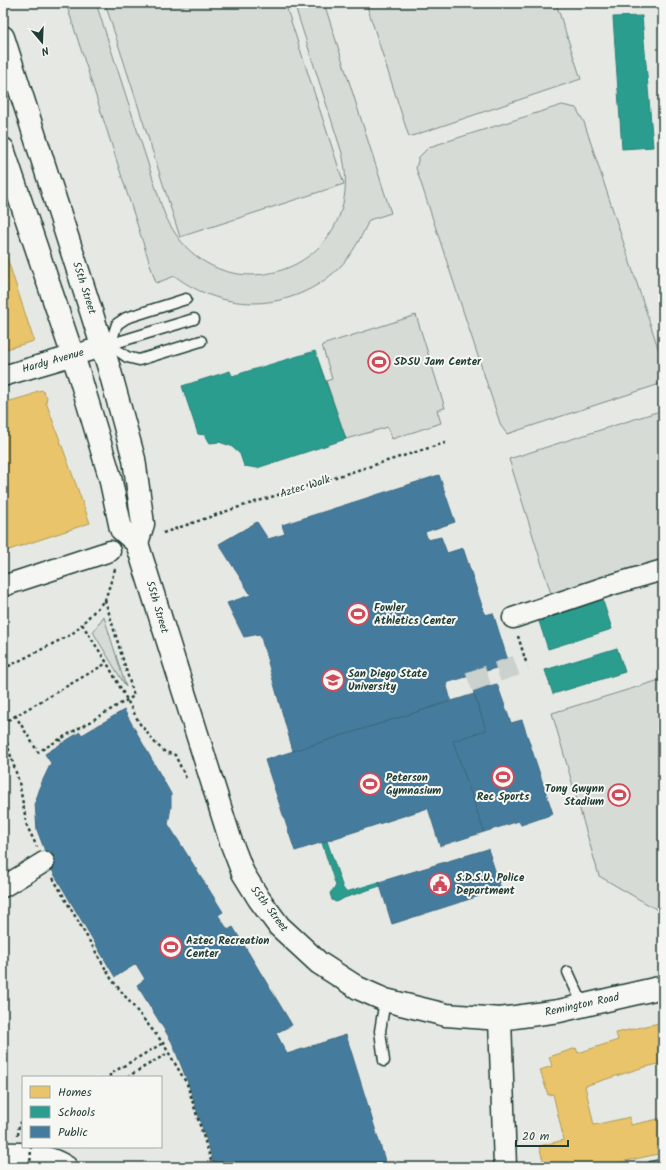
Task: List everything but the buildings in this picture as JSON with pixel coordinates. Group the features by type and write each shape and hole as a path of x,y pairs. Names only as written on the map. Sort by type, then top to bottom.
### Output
{"street":[{"name":"55th Street","path":"3,37 106,346 134,459 143,524 137,543 194,729 231,842 243,873 259,899 279,926 319,962 358,988 385,1000 446,1015 500,1019"},
{"path":"3,149 73,356 110,477 121,529 137,543"},
{"name":"Hardy Avenue","path":"3,376 106,346"},
{"path":"3,586 113,560"},
{"path":"513,618 611,585 663,570"},
{"path":"3,887 44,862"},
{"name":"Remington Road","path":"500,1019 559,1011 663,987"},
{"path":"500,1019 505,1167"},
{"path":"3,1154 17,1153 40,1156 66,1167"}],"lane":[{"path":"106,346 117,324 126,318 186,299"},
{"path":"106,346 194,319"},
{"path":"106,346 127,357 140,360 200,341"},
{"path":"568,972 583,1005"},
{"path":"384,1061 380,1031 385,1000"},
{"path":"652,1167 663,1165"}],"path":[{"name":"Aztec Walk","path":"163,533 236,508 448,442"},
{"path":"16,715 38,752 134,696 105,600 113,560"},
{"path":"3,669 72,634 105,600"},
{"path":"513,618 526,662"},
{"path":"82,624 107,662 140,724 156,744 165,752 175,755 186,778"},
{"path":"3,723 107,662"},
{"path":"3,731 4,740 19,782 27,826 44,862 112,980 163,1044 187,1084 213,1167"},
{"path":"60,740 62,744"},
{"path":"110,1076 110,1074 163,1044"},
{"path":"129,1076 168,1053"},
{"path":"30,1167 32,1148"}],"shaded area":[{"name":"San Diego State University","path":"3,3 663,3 663,1167 3,1167"},
{"path":"66,3 96,3 163,210 185,246 214,267 247,275 281,270 310,255 333,229 345,195 342,153 294,3 324,3 391,213 369,220 352,252 338,269 320,283 300,294 279,300 258,303 236,302 215,297 194,288 175,276 156,283"},
{"path":"105,3 285,3 344,184 180,237"},
{"path":"366,3 556,3 581,79 409,137"},
{"path":"562,105 576,108 584,122 663,363 663,383 507,434 501,426 416,168 419,157 429,147"},
{"name":"SDSU Jam Center","path":"416,315 445,408 437,410 441,423 392,439 388,427 346,439 326,381 332,379 322,345"},
{"path":"663,410 663,564 553,600 509,459"},
{"path":"104,617 126,687 93,632"},
{"name":"Tony Gwynn Stadium","path":"663,679 663,912 661,912 599,876 552,713"}],"tunnel":[{"path":"469,682 526,662"}],"place":[{"name":"SDSU Jam Center","path":"379,362"},
{"name":"Fowler Athletics Center","path":"358,614"},
{"name":"San Diego State University","path":"333,680"},
{"name":"Rec Sports","path":"503,777"},
{"name":"Peterson Gymnasium","path":"370,784"},
{"name":"Tony Gwynn Stadium","path":"619,795"},
{"name":"S.D.S.U. Police Department","path":"440,884"},
{"name":"Aztec Recreation Center","path":"171,947"}]}
